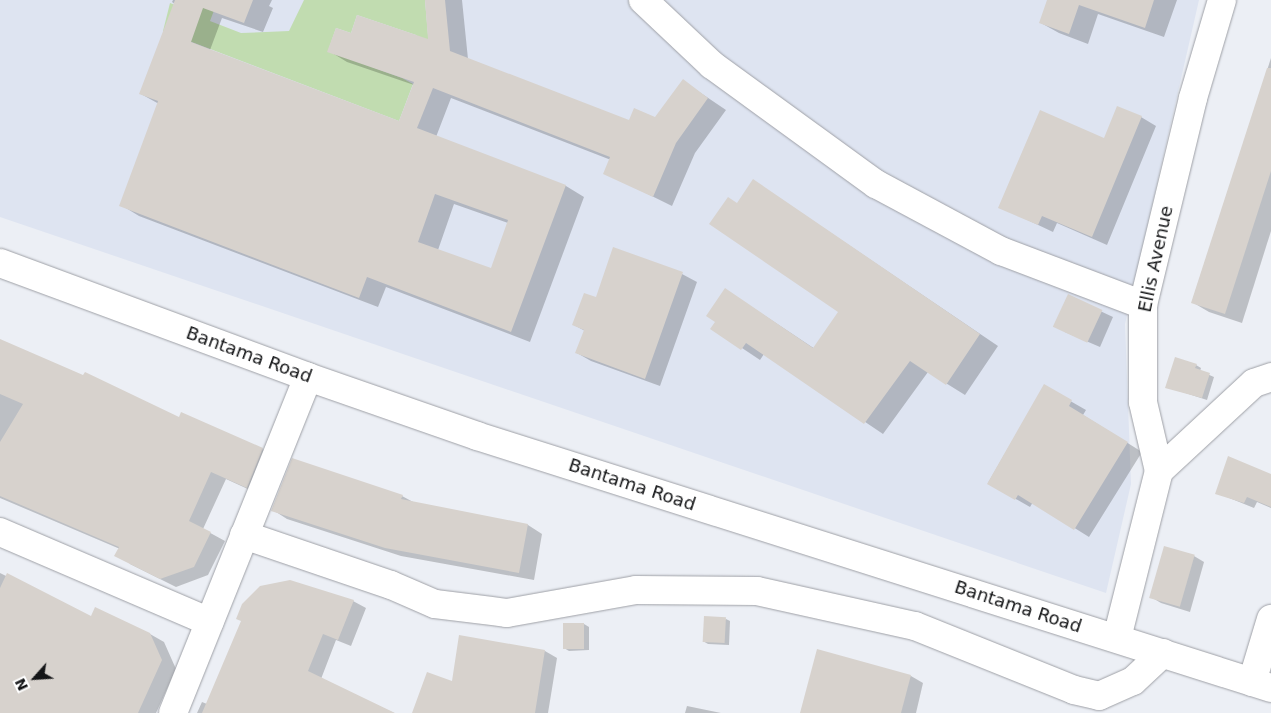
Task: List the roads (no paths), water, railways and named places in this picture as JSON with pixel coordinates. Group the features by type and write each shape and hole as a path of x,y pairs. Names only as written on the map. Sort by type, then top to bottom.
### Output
{"street":[{"path":"643,0 712,65 876,184 1001,251 1144,305"},
{"name":"Ellis Avenue","path":"1117,638 1159,470 1143,402 1144,305 1193,98 1222,0"},
{"name":"Bantama Road","path":"0,263 308,377 477,436 1261,685"},
{"path":"172,713 308,377"},
{"path":"1159,470 1254,383 1271,377"},
{"path":"0,532 210,622"},
{"path":"244,535 391,585 435,604 507,613 636,590 757,591 915,626 1074,690 1100,696 1133,681 1163,653"},
{"path":"1261,685 1271,619"}]}
